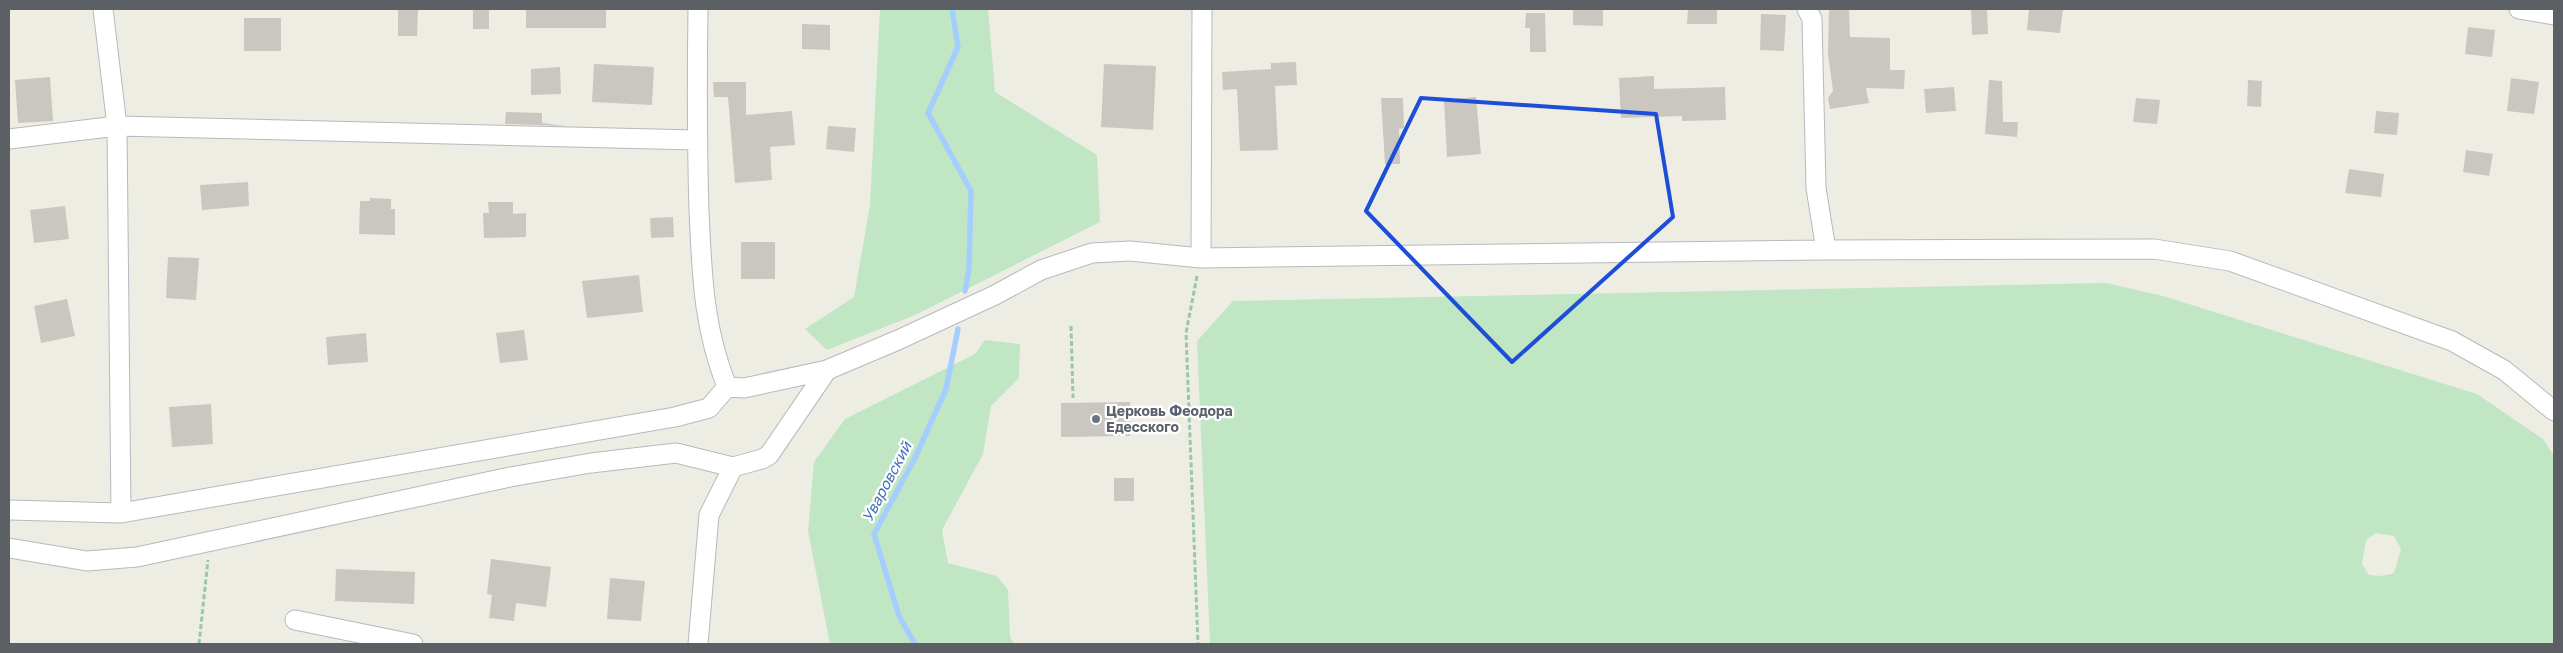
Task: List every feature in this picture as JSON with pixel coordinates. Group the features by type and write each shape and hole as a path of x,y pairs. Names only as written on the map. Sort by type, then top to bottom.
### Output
{"street":[{"path":"103,9 117,126 121,513"},
{"path":"698,9 696,140 703,294 716,360 727,387"},
{"path":"1201,258 1202,9"},
{"path":"1808,9 1812,19 1816,188 1826,250"},
{"path":"2519,9 2554,15"},
{"path":"9,139 117,126 696,140"},
{"path":"727,387 744,388 827,370 898,340 1041,270 1092,253 1130,251 1201,258 1826,250 2154,249 2230,261 2452,341 2504,370 2554,411"},
{"path":"9,548 87,561 136,557 210,543 510,476 591,463 676,453 732,467 762,459 770,454 827,370"},
{"path":"9,510 121,513 675,417 709,408 727,387"},
{"path":"698,644 709,515 732,467"},
{"path":"295,620 412,644"}],"path":[{"path":"1198,644 1186,333 1201,258"},
{"path":"1071,326 1073,398"},
{"path":"199,644 210,543"}],"highlighted area":[{"path":"1421,98 1656,114 1673,217 1512,362 1366,211"}],"green space":[{"path":"880,9 988,9 995,92 1097,155 1100,222 915,315 827,350 805,329 854,297 870,205"},
{"path":"2106,283 2163,296 2477,394 2543,439 2554,456 2554,644 1210,644 1197,341 1233,301","holes":["2376,533 2394,536 2401,549 2394,573 2382,576 2369,575 2362,564 2366,540"]},
{"path":"985,340 1020,344 1019,378 991,406 983,454 942,530 948,563 997,576 1008,590 1010,637 1014,644 830,644 808,531 814,462 845,419 975,354"}],"building":[{"path":"473,9 489,9 489,29 473,29"},
{"path":"526,9 606,9 606,28 526,28"},
{"path":"1573,9 1603,9 1603,26 1573,25"},
{"path":"1688,9 1717,9 1717,24 1687,24"},
{"path":"1829,9 1849,9 1850,37 1890,38 1890,70 1905,70 1904,89 1866,88 1869,103 1830,109 1828,98 1833,91 1828,54"},
{"path":"1971,9 1987,9 1988,34 1972,35"},
{"path":"2029,9 2063,9 2060,33 2027,30"},
{"path":"398,10 418,10 417,36 398,36"},
{"path":"1526,13 1545,13 1546,52 1530,52 1530,28 1525,28"},
{"path":"1761,14 1786,15 1784,51 1760,50"},
{"path":"244,18 281,18 281,51 244,51"},
{"path":"802,24 830,25 830,50 802,49"},
{"path":"2468,27 2495,30 2492,57 2465,54"},
{"path":"1296,62 1297,85 1275,86 1278,150 1240,151 1237,89 1223,90 1222,72 1271,69 1271,63"},
{"path":"594,64 654,67 652,105 592,102"},
{"path":"1104,64 1156,66 1153,130 1101,127"},
{"path":"560,67 561,94 531,95 531,69"},
{"path":"1654,76 1654,89 1725,87 1726,120 1682,121 1682,116 1621,118 1619,78"},
{"path":"50,77 53,121 18,123 15,80"},
{"path":"2511,78 2539,82 2534,114 2507,111"},
{"path":"1989,80 2002,81 2003,122 2018,122 2017,137 1985,134"},
{"path":"2248,80 2262,81 2261,107 2247,106"},
{"path":"713,82 746,82 746,115 792,111 795,145 770,147 772,180 735,183 728,97 714,97"},
{"path":"1954,87 1956,111 1926,113 1924,89"},
{"path":"1476,97 1481,154 1447,157 1444,100"},
{"path":"1381,98 1403,98 1404,128 1399,129 1400,164 1385,164"},
{"path":"2136,98 2160,100 2157,124 2133,122"},
{"path":"2376,111 2399,113 2397,135 2374,133"},
{"path":"506,112 542,113 542,123 567,126 505,124"},
{"path":"828,126 856,128 854,152 826,149"},
{"path":"2466,150 2493,154 2489,176 2463,172"},
{"path":"2349,169 2384,174 2381,197 2345,193"},
{"path":"248,182 249,206 202,210 200,185"},
{"path":"370,198 391,199 391,209 395,209 395,235 359,234 360,201 370,201"},
{"path":"488,202 513,202 513,214 526,213 526,237 484,238 483,213 489,213"},
{"path":"65,206 69,239 34,243 30,210"},
{"path":"673,217 674,237 651,238 650,218"},
{"path":"741,242 775,242 775,279 741,279"},
{"path":"168,257 199,258 196,300 166,298"},
{"path":"639,275 643,312 587,318 582,281"},
{"path":"67,299 75,336 41,343 34,306"},
{"path":"524,330 528,360 500,363 496,333"},
{"path":"366,333 368,362 328,365 326,337"},
{"name":"Церковь Феодора Едесского","path":"1130,402 1130,436 1061,437 1061,403"},
{"path":"211,404 213,444 172,447 169,407"},
{"path":"1114,478 1134,478 1134,501 1114,501"},
{"path":"491,559 551,567 546,607 516,603 514,621 489,618 492,595 487,594"},
{"path":"336,569 415,572 414,604 335,601"},
{"path":"610,578 645,581 641,621 607,619"}],"waterway":[{"name":"Уваровский","path":"952,9 958,47 928,113 971,191 969,269 965,291"},
{"name":"Уваровский","path":"915,644 899,616 874,534 915,458 946,389 958,329"}],"place":[{"name":"Церковь Феодора Едесского","path":"1096,419"}]}
